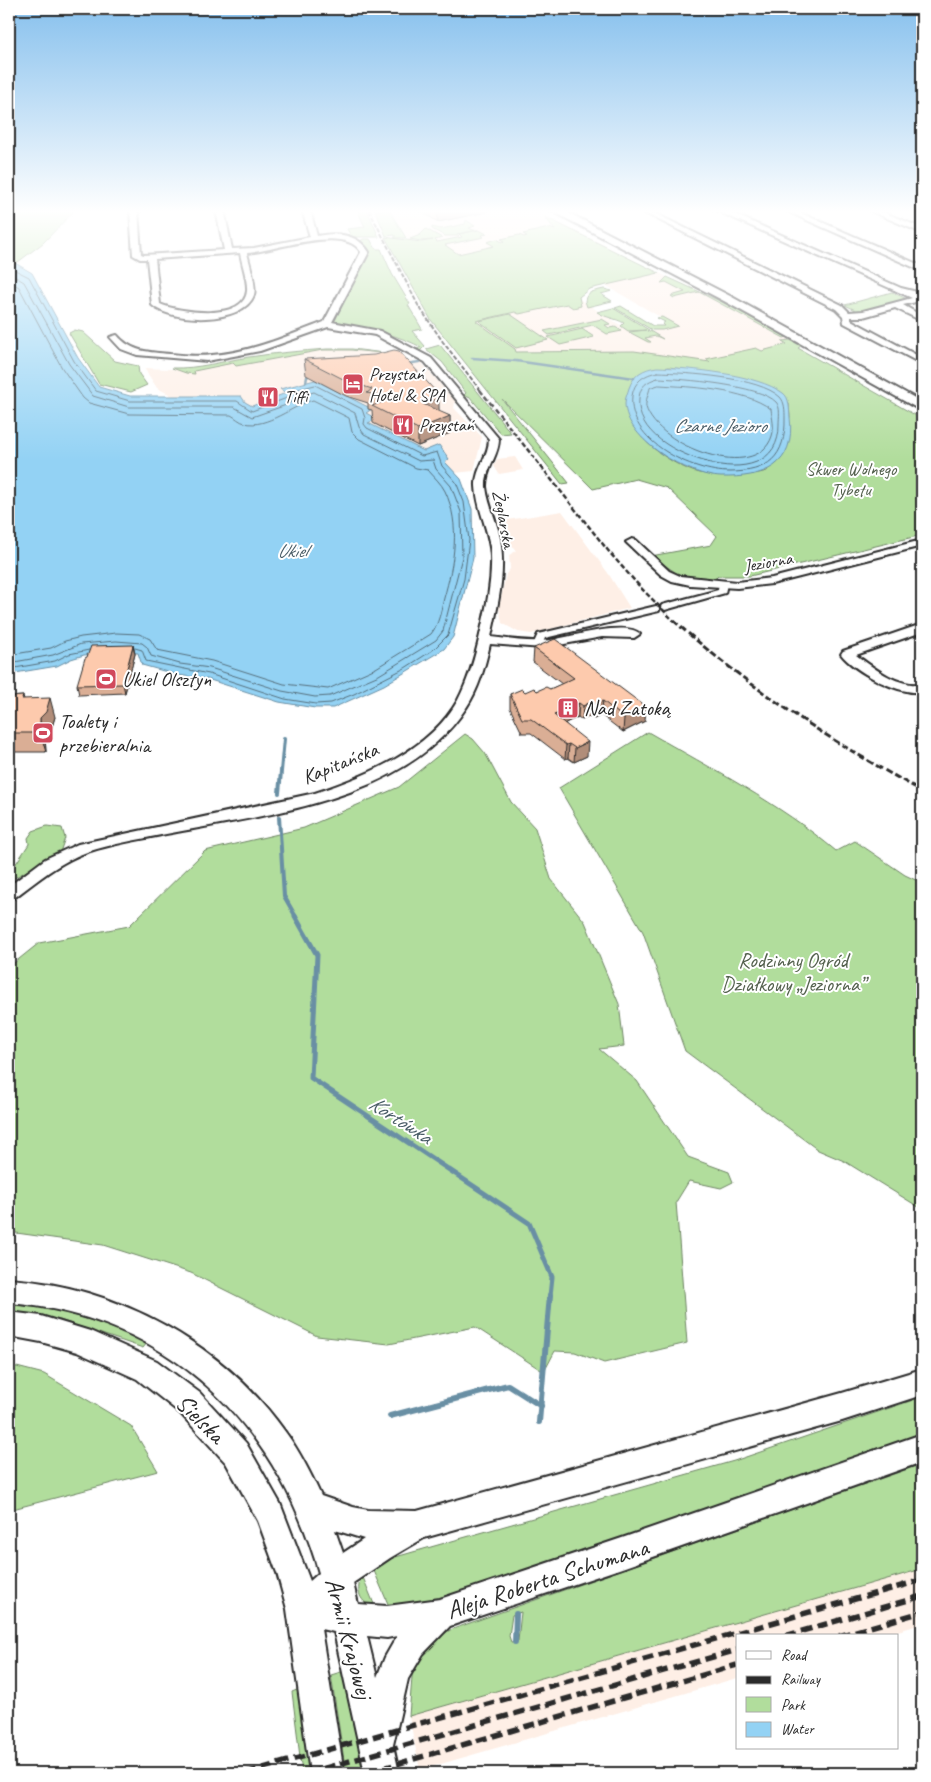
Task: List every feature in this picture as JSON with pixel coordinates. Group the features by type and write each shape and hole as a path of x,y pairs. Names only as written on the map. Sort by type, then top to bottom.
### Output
{"main road":[{"path":"715,293 922,407"},
{"path":"729,293 922,399"},
{"name":"Sielska","path":"9,1291 82,1303 134,1322 184,1349 215,1374 245,1404 285,1458 310,1506"},
{"name":"Sielska","path":"9,1324 41,1329 105,1349 147,1370 190,1403 236,1453 270,1513 292,1573 302,1609"},
{"path":"302,1609 335,1577 373,1550 418,1525 842,1407 922,1382"},
{"name":"Aleja Roberta Schumana","path":"302,1609 347,1619 386,1622 440,1614 622,1553 922,1448"},
{"path":"310,1506 353,1522 368,1525 418,1525"},
{"name":"Armii Krajowej","path":"310,1506 335,1577 347,1619 380,1759"},
{"name":"Armii Krajowej","path":"302,1609 327,1773"},
{"path":"380,1759 388,1692 398,1664 407,1648 440,1614"}],"street":[{"path":"155,293 156,305 174,313 204,315 235,309 250,298 251,293"},
{"path":"114,337 122,346 135,352 150,355 212,358 270,345 327,324 343,293"},
{"path":"813,293 839,306 847,315 848,321 922,361"},
{"path":"847,315 863,314 917,299 914,294 911,293"},
{"path":"896,305 922,319"},
{"name":"Żeglarska","path":"327,324 377,333 428,360 493,436 494,450 481,479 496,554 495,594 485,640"},
{"name":"Jeziorna","path":"632,542 670,576 683,581 723,584 764,583 922,543"},
{"path":"538,645 541,636 717,593 722,591 723,584"},
{"path":"922,628 847,654 861,664 902,686 917,690 922,688"},
{"path":"485,640 538,645 558,644 599,632 613,631 634,634"},
{"name":"Kapitańska","path":"9,894 50,863 83,848 309,800 338,791 383,771 426,743 455,714 468,691 482,655 485,640"}],"shaded area":[{"path":"435,293 570,293 636,335 674,325 619,293 701,293 801,346 730,363 705,362 634,351 465,352"},
{"path":"318,350 351,350 402,355 407,360 422,363 455,401 454,408 482,437 474,471 358,483 222,421 157,388 144,368 191,370 269,355"},
{"path":"515,457 523,470 499,474 494,466 497,459"},
{"path":"562,511 608,573 630,608 531,634 518,632 502,623 499,607 506,574 510,569 509,555 516,551 496,522"},
{"path":"922,1569 922,1624 888,1634 736,1634 736,1678 420,1770 409,1716"}],"green space":[{"path":"348,293 403,293 422,329 412,331 425,346 420,351 417,349 421,347 396,336 335,321"},
{"name":"Skwer Wolnego Tybetu","path":"416,293 584,293 579,297 581,306 573,308 567,304 519,314 515,312 476,321 515,349 516,352 634,351 710,362 706,359 756,348 762,351 787,344 782,341 790,340 801,346 798,348 922,419 922,535 750,576 718,576 714,580 681,576 651,556 711,545 717,536 667,488 636,479 593,489 502,399 569,483 562,484 431,320","holes":["669,367 755,381 789,404 790,417 767,471 743,475 706,474 691,470 672,461 646,442 633,423 629,394 630,386 638,374"]},
{"path":"590,293 604,293 601,294 612,301 587,307 585,301 587,295"},
{"path":"681,293 694,293 674,298 671,296"},
{"path":"701,293 722,302 787,337 784,338"},
{"path":"888,293 894,293 907,299 860,312 845,305"},
{"path":"621,306 653,326 664,326 662,324 665,322 657,318 662,317 678,326 662,330 652,330 615,308"},
{"path":"613,308 649,330 647,331 663,339 656,336 645,338 651,342 648,342 629,332 646,330 628,331 621,326 624,323 597,312"},
{"path":"510,314 548,340 516,348 479,321"},
{"path":"602,319 610,324 605,325 609,328 615,327 622,331 607,334 593,325 549,335 544,331"},
{"path":"582,329 594,337 560,345 548,337"},
{"path":"75,330 83,332 115,361 138,366 139,374 147,385 131,392 99,384 69,333"},
{"path":"440,345 511,433 501,434 469,396 465,398 463,396 466,393 442,362 426,349"},
{"path":"327,349 352,349 401,355 351,350 323,350 236,366 233,363 194,371 195,374 172,368 201,366 268,354"},
{"name":"Rodzinny Ogród Działkowy „Jeziorna”","path":"648,732 721,773 792,817 836,851 855,841 905,875 922,883 922,1209 844,1161 818,1150 685,1051 643,932 559,788"},
{"path":"465,734 473,739 485,753 511,802 535,828 551,879 585,922 619,1004 624,1046 599,1049 637,1081 688,1157 729,1172 733,1182 721,1188 689,1181 676,1202 687,1343 604,1363 575,1352 555,1351 544,1372 475,1327 389,1344 317,1336 191,1273 103,1245 9,1232 9,967 39,943 129,926 205,851 304,828 399,787"},
{"path":"47,826 62,828 65,838 60,852 9,881 9,874 29,844 28,838 33,831"},
{"path":"9,1302 46,1308 80,1317 113,1328 147,1343 143,1348 60,1320 9,1312"},
{"path":"9,1365 44,1374 131,1426 158,1471 9,1510"},
{"path":"922,1397 922,1439 719,1509 420,1607 391,1611 372,1566 385,1560 734,1461"},
{"path":"922,1464 922,1569 409,1716 413,1664 434,1640 450,1630","holes":["521,1612 518,1641 511,1642 509,1636 512,1615"]},
{"path":"362,1575 376,1609 366,1603 360,1595 359,1586"},
{"path":"344,1671 363,1773 346,1773 331,1675"},
{"path":"304,1687 315,1773 302,1773 292,1692"}],"water":[{"name":"Ukiel","path":"9,293 43,293 78,358 99,387 130,396 241,396 245,402 252,406 286,393 280,389 315,380 372,409 366,413 377,419 368,423 424,451 439,445 449,459 445,462 461,479 472,509 473,558 453,637 444,649 384,685 333,708 315,708 279,702 207,679 178,675 142,665 138,653 117,652 84,655 57,666 9,674"},
{"name":"Czarne Jezioro","path":"657,367 722,373 757,381 783,393 789,404 791,434 788,447 782,458 774,466 751,475 721,477 692,470 661,454 636,430 628,417 625,403 631,383 636,376 647,369"}],"building":[{"path":"394,350 399,351 438,394 433,395 439,398 423,404 450,416 418,429 372,406 394,398 367,393 372,389 345,380 304,359 374,355"},
{"path":"555,639 646,707 624,718 603,701 595,705 591,702 583,706 579,703 554,715 588,742 575,748 569,744 566,745 531,719 522,719 510,694 522,689 525,692 534,688 537,691 546,687 550,689 574,678 534,648"},
{"name":"Ukiel Olsztyn","path":"133,645 123,684 77,685 85,658 91,646"},
{"path":"23,696 22,699 50,698 46,712 40,718 40,733 9,733 9,697"}],"waterway":[{"path":"472,358 516,361 634,378"},
{"path":"406,364 419,362"},
{"path":"306,382 307,377 312,373"},
{"name":"Kortówka","path":"279,793 284,739"},
{"name":"Kortówka","path":"279,817 284,896 296,917"},
{"name":"Kortówka","path":"295,916 317,955 311,1078 529,1223 552,1277 550,1296"},
{"name":"Kortówka","path":"540,1406 550,1295"},
{"path":"390,1416 508,1385 540,1406"},
{"name":"Kortówka","path":"539,1422 540,1406"},
{"name":"Kortówka","path":"515,1642 516,1614"}],"railway":[{"path":"412,293 443,342 481,391"},
{"path":"480,390 610,553 673,620"},
{"path":"673,620 731,669 793,713 856,754 922,791"},
{"path":"246,1773 922,1580"},
{"path":"792,1634 922,1596"},
{"path":"846,1634 922,1612"},
{"path":"308,1773 736,1650"},
{"path":"366,1773 736,1665"}],"place":[{"name":"Przystań Hotel & SPA","path":"353,384"},
{"name":"Tiffi","path":"268,397"},
{"name":"Przystań","path":"403,425"},
{"name":"Ukiel Olsztyn","path":"106,679"},
{"name":"Nad Zatoką","path":"568,708"},
{"name":"Toalety i przebieralnia","path":"43,733"}]}
